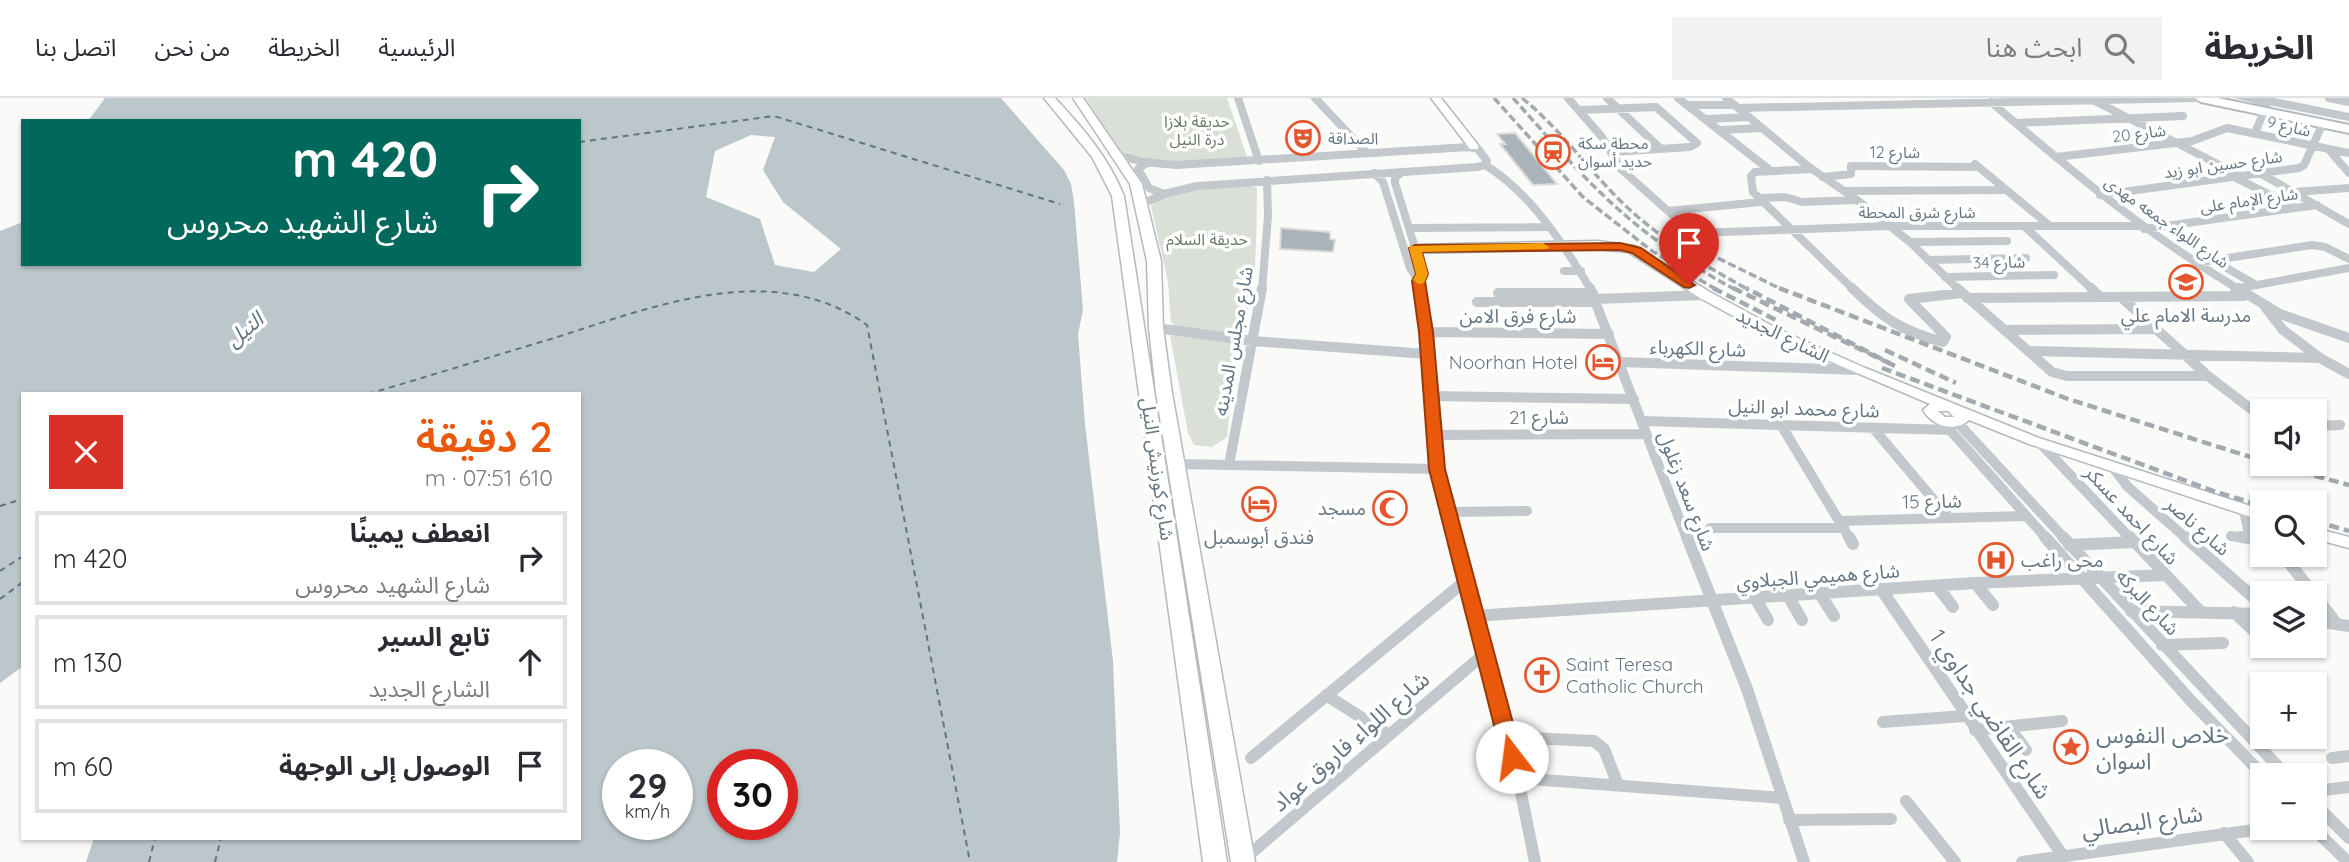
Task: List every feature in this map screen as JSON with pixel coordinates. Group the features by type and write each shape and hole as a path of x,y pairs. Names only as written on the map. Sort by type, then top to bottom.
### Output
{"highway":[{"path":"2200,98 2323,123 2344,120"}],"main road":[{"path":"1052,102 1079,100"},
{"name":"شارع كورنيش النيل","path":"1079,100 1136,184 1150,244 1155,270 1156,328 1164,393 1243,861"},
{"name":"شارع كورنيش النيل","path":"1052,102 1099,158 1118,196 1214,862"},
{"path":"1128,256 1133,260 1143,259 1146,247 1150,244"}],"street":[{"path":"1238,98 1259,161"},
{"path":"1315,98 1367,153"},
{"path":"1436,98 1474,147"},
{"path":"1568,98 1581,110 1624,172 1668,211 1785,197 1802,202 1857,200"},
{"path":"1607,98 1661,149"},
{"path":"1634,98 1644,107"},
{"path":"1678,98 1771,171"},
{"path":"1726,98 1812,169 1910,242 2050,371 2067,376 2208,376"},
{"path":"1814,98 1825,106"},
{"path":"1904,98 1912,105"},
{"path":"1689,105 1912,105 1989,100 2200,98"},
{"path":"2254,98 2344,120"},
{"path":"2329,98 2349,102"},
{"name":"شارع اللواء جمعه مهدى","path":"1989,100 2142,228 2264,306 2349,338"},
{"path":"2093,101 2294,206"},
{"path":"1581,110 1654,107 1697,143 1690,147 1612,152"},
{"path":"2255,133 2264,111"},
{"path":"1707,119 1846,113"},
{"path":"2016,123 2183,116"},
{"name":"شارع حسين ابو زيد","path":"2100,195 2303,167 2323,123"},
{"path":"1721,130 1762,128"},
{"name":"شارع 9","path":"2223,128 2349,153"},
{"name":"شارع 20","path":"2056,157 2175,143 2203,137 2223,128"},
{"path":"1117,155 1176,165 1474,147"},
{"name":"شارع سعد زغلول","path":"1474,147 1486,159 1485,165 1500,173 1563,246 1581,271 1595,298 1747,689 1804,862"},
{"path":"2329,150 2349,173"},
{"path":"1970,160 2050,226"},
{"path":"1148,162 1138,169 1149,188 1164,194"},
{"path":"1140,205 1164,194 1197,186 1485,165"},
{"name":"شارع 12","path":"1823,177 1851,174 1851,166 1978,167"},
{"path":"1812,169 1755,172 1751,176 1754,192 1881,316 1938,342 1947,340 1910,297 2247,296"},
{"path":"1402,172 1395,178 1395,183 1422,274 1418,281"},
{"path":"2258,172 2349,224"},
{"path":"1374,173 1383,182 1410,268 1418,281 1426,332 1429,396 1437,469 1518,778 1535,862"},
{"name":"شارع مجلس المدينه","path":"1229,465 1253,341 1266,254 1267,180"},
{"path":"2294,192 2349,188"},
{"path":"1844,191 2005,190"},
{"name":"شارع الإمام على","path":"2142,228 2316,205"},
{"name":"شارع شرق المحطة","path":"1668,211 1694,233 1890,226 2142,228"},
{"path":"2338,217 2349,217"},
{"path":"2024,226 2100,297"},
{"path":"1409,228 1546,227"},
{"path":"1910,242 2007,241"},
{"path":"2195,263 2312,244 2325,247 2349,259"},
{"name":"الشارع الجديد","path":"1415,248 1614,246 1637,251 1705,295 1773,332 1882,381 1951,419 2023,441 2037,442 2250,513"},
{"path":"1928,260 2026,258"},
{"path":"2213,260 2256,285"},
{"path":"2235,289 2349,268"},
{"path":"1563,271 1581,271"},
{"name":"شارع 34","path":"1945,277 2054,275"},
{"path":"1498,293 1595,298"},
{"path":"1477,302 1705,295"},
{"path":"2121,297 2182,354 2250,408"},
{"path":"2264,306 2283,330 2320,358 2349,374"},
{"path":"1156,328 1253,341 1427,354"},
{"path":"2004,330 2155,329"},
{"name":"شارع فرق الامن","path":"1426,332 1609,334"},
{"path":"2028,351 2320,358"},
{"name":"شارع الكهرباء","path":"1620,362 1857,370"},
{"path":"1429,396 1633,399"},
{"name":"شارع محمد ابو النيل","path":"1642,421 1873,428 1951,419"},
{"name":"شارع البركه","path":"1951,419 2025,516 2192,702 2251,763"},
{"name":"شارع البركه","path":"1951,419 2275,763"},
{"path":"1780,425 1853,544"},
{"path":"2327,426 2340,425"},
{"path":"1873,428 1949,518"},
{"name":"شارع 21","path":"1433,435 1646,434"},
{"name":"شارع احمد عسكر","path":"2037,442 2200,611"},
{"path":"1177,464 1437,469"},
{"name":"شارع ناصر","path":"2114,469 2127,486 2250,595"},
{"path":"1448,512 1527,511"},
{"path":"2244,511 2250,535"},
{"name":"شارع 15","path":"1710,528 2025,516"},
{"path":"2231,536 2250,539"},
{"path":"2327,537 2349,543"},
{"path":"2070,545 2134,542"},
{"path":"2292,567 2303,581"},
{"name":"شارع هميمي الجبلاوي","path":"1474,616 1975,583 2165,575"},
{"path":"1251,758 1465,581"},
{"path":"1975,583 1993,606"},
{"path":"1937,586 1953,607"},
{"name":"شارع القاضي جداوي 1","path":"1881,589 1965,716 2065,859"},
{"path":"1820,594 1835,616"},
{"path":"1788,596 1802,620"},
{"path":"1755,598 1768,620"},
{"path":"2327,608 2343,625"},
{"path":"2131,611 2250,613"},
{"path":"2234,612 2250,627"},
{"path":"2162,645 2223,643"},
{"name":"شارع اللواء فاروق عواد","path":"1243,861 1484,654"},
{"path":"1326,695 1389,735"},
{"path":"1883,722 1965,716"},
{"path":"1975,730 2062,721"},
{"path":"2009,727 2026,750"},
{"path":"1506,737 1594,741 1604,749 1618,785"},
{"path":"2332,758 2349,756"},
{"path":"1518,778 1782,798"},
{"path":"2327,790 2349,787"},
{"path":"1906,801 1955,862"},
{"path":"2327,816 2349,838"},
{"path":"1790,820 1891,819"},
{"path":"2327,820 2331,820"},
{"name":"شارع البصالي","path":"2022,862 2065,859 2250,830"},
{"path":"2224,833 2248,862"},
{"path":"2326,840 2348,862"}],"green space":[{"name":"حديقة بلازا درة النيل","path":"1086,98 1227,98 1247,157 1166,162 1119,152"},
{"name":"حديقة السلام","path":"1251,186 1257,188 1255,261 1251,297 1242,332 1235,336 1175,326 1171,322 1168,282 1151,206 1172,193 1185,190"},
{"path":"1170,335 1235,343 1226,390 1231,397 1227,437 1212,447 1194,445 1188,433"}],"water":[{"name":"النيل","path":"105,98 1001,98 1064,170 1071,184 1083,310 1078,334 1085,424 1113,661 1120,833 1117,862 86,862 93,840 581,840 581,392 21,392 21,667 0,683 0,231 21,223 21,266 581,266 581,119 89,119","holes":["751,135 775,137 763,170 783,202 841,249 814,272 775,265 760,219 706,197 715,151"]}],"building":[{"name":"محطة سكة حديد أسوان","path":"1515,133 1557,184 1533,185 1500,144 1505,144 1497,134"},
{"path":"1281,228 1330,232 1330,239 1335,240 1333,252 1280,249"}],"waterway":[{"path":"2238,98 2269,104"}],"ferry route":[{"path":"581,142 774,116 1060,204"},
{"path":"375,392 629,314 710,295 751,291 791,294 830,305 867,325 970,862"},
{"path":"0,506 21,500"},
{"path":"0,571 21,557"},
{"path":"0,599 21,583"},
{"path":"149,862 154,840"},
{"path":"215,862 220,840"}],"railway":[{"path":"1494,98 1583,197 1652,251 1717,290"},
{"path":"1513,98 1581,173 1625,215 1678,255 1736,290"},
{"path":"1522,98 1551,124 1615,196 1643,221 1687,253 1749,290"},
{"path":"1687,243 1783,290"},
{"path":"1713,288 1780,322"},
{"path":"1733,288 1895,366 1746,288"},
{"path":"1779,288 2068,399 2250,457"},
{"path":"1885,350 1956,383"},
{"path":"1882,368 2216,492 2250,502"},
{"path":"2316,476 2349,485"},
{"path":"2327,525 2349,531"}],"slow traffic":[{"path":"1419,280 1422,274 1415,248 1543,247"}],"place":[{"name":"الصداقة","path":"1303,138"},
{"name":"محطة سكة حديد أسوان","path":"1553,152"},
{"name":"مدرسة الامام علي","path":"2186,282"},
{"name":"Noorhan Hotel","path":"1603,362"},
{"name":"فندق أبوسمبل","path":"1259,504"},
{"name":"مسجد","path":"1390,508"},
{"name":"محى راغب","path":"1996,560"},
{"name":"Saint Teresa Catholic Church","path":"1542,675"},
{"name":"خلاص النفوس اسوان","path":"2071,747"}],"route":[{"path":"1512,757 1437,469 1429,396 1426,332 1418,281 1422,274 1415,248 1620,246 1637,251 1689,285"}]}
